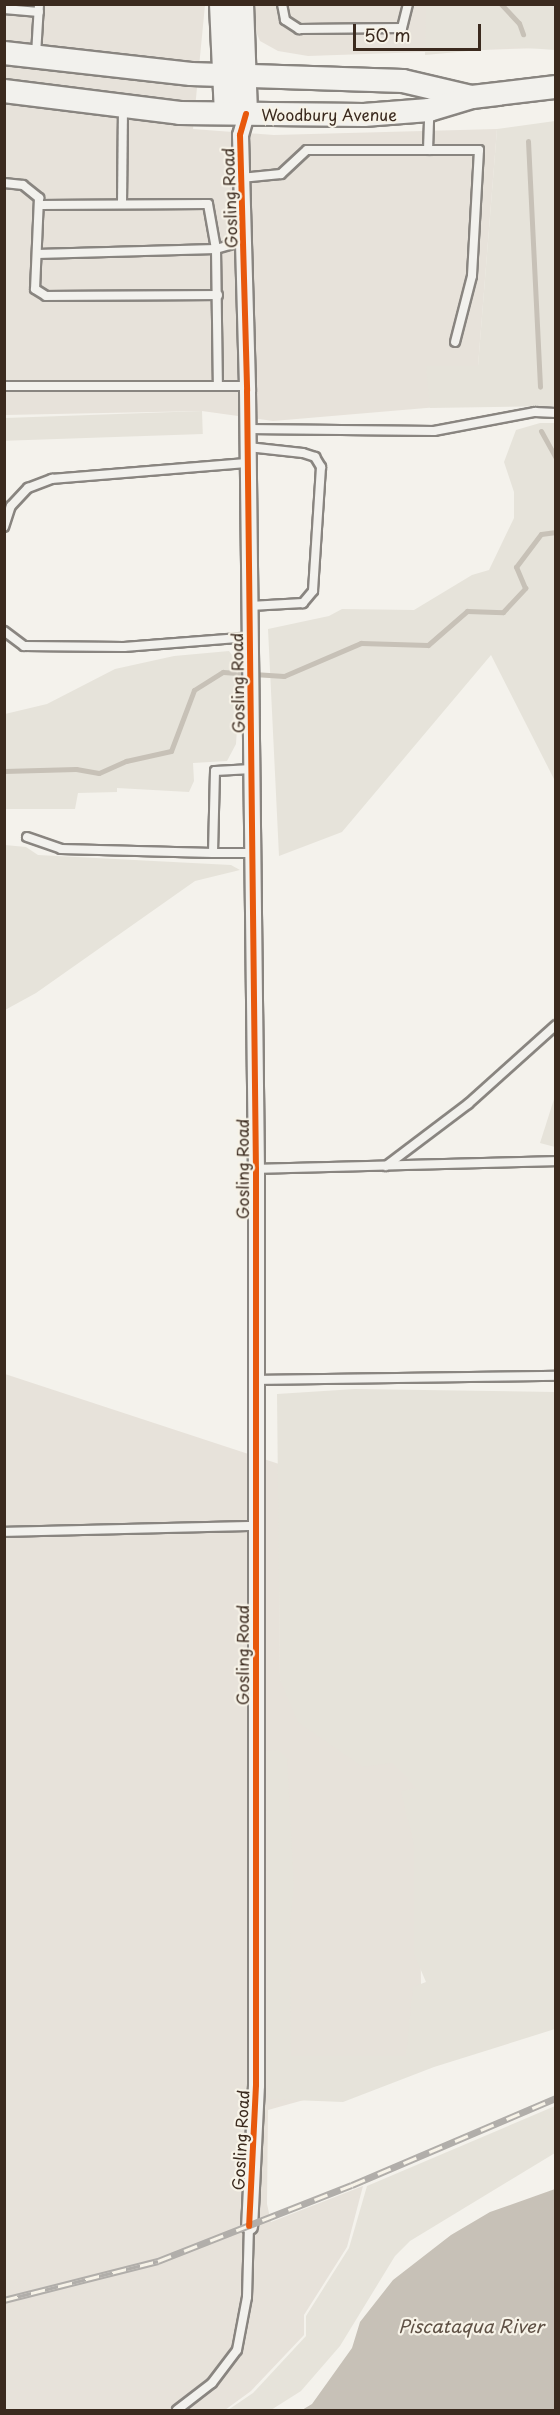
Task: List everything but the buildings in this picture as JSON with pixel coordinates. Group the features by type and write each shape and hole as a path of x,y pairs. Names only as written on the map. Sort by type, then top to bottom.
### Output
{"main road":[{"name":"Gosling Road","path":"221,4 234,77 237,121"},
{"name":"Gosling Road","path":"234,77 242,4"},
{"name":"Woodbury Avenue","path":"4,53 234,77 403,81 472,97"},
{"name":"Woodbury Avenue","path":"4,91 237,121 364,116 429,110 472,97 555,87"}],"street":[{"name":"Gosling Road","path":"237,121 244,241 248,429 256,1169 254,1380 256,2085 249,2226"}],"lane":[{"path":"282,4 285,20 299,29 402,28 408,4"},
{"path":"4,9 39,8 35,56"},
{"path":"122,204 123,107"},
{"path":"428,150 429,110"},
{"path":"241,178 281,174 307,150 479,150 472,276 455,342"},
{"path":"4,183 23,185 39,198 35,289 46,296 218,295"},
{"path":"40,206 208,204 216,249 218,385"},
{"path":"37,254 216,249 244,241"},
{"path":"4,386 247,386"},
{"path":"248,429 434,431 535,412 555,413"},
{"path":"248,447 303,453 315,457 321,467 313,591 303,603 250,606"},
{"path":"4,527 11,506 28,488 52,479 248,463"},
{"path":"4,631 24,646 124,647 250,637"},
{"path":"213,853 215,771 252,769"},
{"path":"27,837 61,849 252,853"},
{"path":"385,1166 468,1104 555,1025"},
{"path":"256,1169 555,1161"},
{"path":"254,1380 555,1376"},
{"path":"4,1532 255,1526"},
{"path":"177,2410 212,2383 237,2349 247,2297 249,2226"}],"shaded area":[{"path":"4,5 205,5 193,129 274,135 497,129 478,366 438,407 273,421 202,411 5,415"},
{"path":"253,5 555,5 540,48 308,56 278,51 260,41 252,22"},
{"path":"426,5 555,5 555,50 513,47 425,55"},
{"path":"555,121 555,406 430,408 426,366 478,366 497,129"},
{"path":"202,411 203,434 6,441 5,418"},
{"path":"540,423 556,423 555,781 491,655 342,832 279,856 268,629 329,616 342,609 414,610 472,575 489,570 514,518 514,492 504,462 516,430"},
{"path":"229,651 241,667 236,744 227,761 193,763 194,781 189,792 117,788 117,792 78,793 75,809 5,809 5,714 47,704 115,669 174,656"},
{"path":"5,845 26,847 38,855 231,865 240,870 195,881 36,993 5,1010"},
{"path":"555,1096 555,1147 540,1143"},
{"path":"5,1374 279,1464 280,1680 418,1738 422,2067 268,2110 267,2204 271,2222 363,2186 347,2247 304,2315 304,2335 251,2391 225,2410 5,2410"},
{"path":"355,1389 555,1392 555,2029 434,2067 343,2102 268,2099 266,1751 279,1750 287,1758 294,1887 290,1922 291,2056 406,2056 413,1987 426,1982 414,1954 414,1845 401,1791 417,1788 392,1763 363,1767 298,1722 280,1680 277,1394"},
{"path":"555,2106 555,2153 410,2241 395,2256 340,2346 301,2391 271,2410 228,2410 253,2393 306,2336 306,2316 349,2248 367,2186"}],"water":[{"name":"Piscataqua River","path":"555,2189 555,2410 302,2410 312,2404 352,2348 360,2322 393,2280 451,2235 490,2212"}],"waterway":[{"path":"501,4 519,23 523,34"},
{"path":"528,141 540,387"},
{"path":"541,431 556,458"},
{"path":"4,771 76,769 99,773 126,761 171,751 194,690 223,672 284,676 361,643 428,645 467,611 503,612 525,588 516,567 541,534 556,532"}],"railway":[{"path":"4,2300 158,2261 352,2185 556,2098"}],"cycle path":[{"path":"246,114 240,135 247,391 256,1169 256,2085 249,2226"}]}
